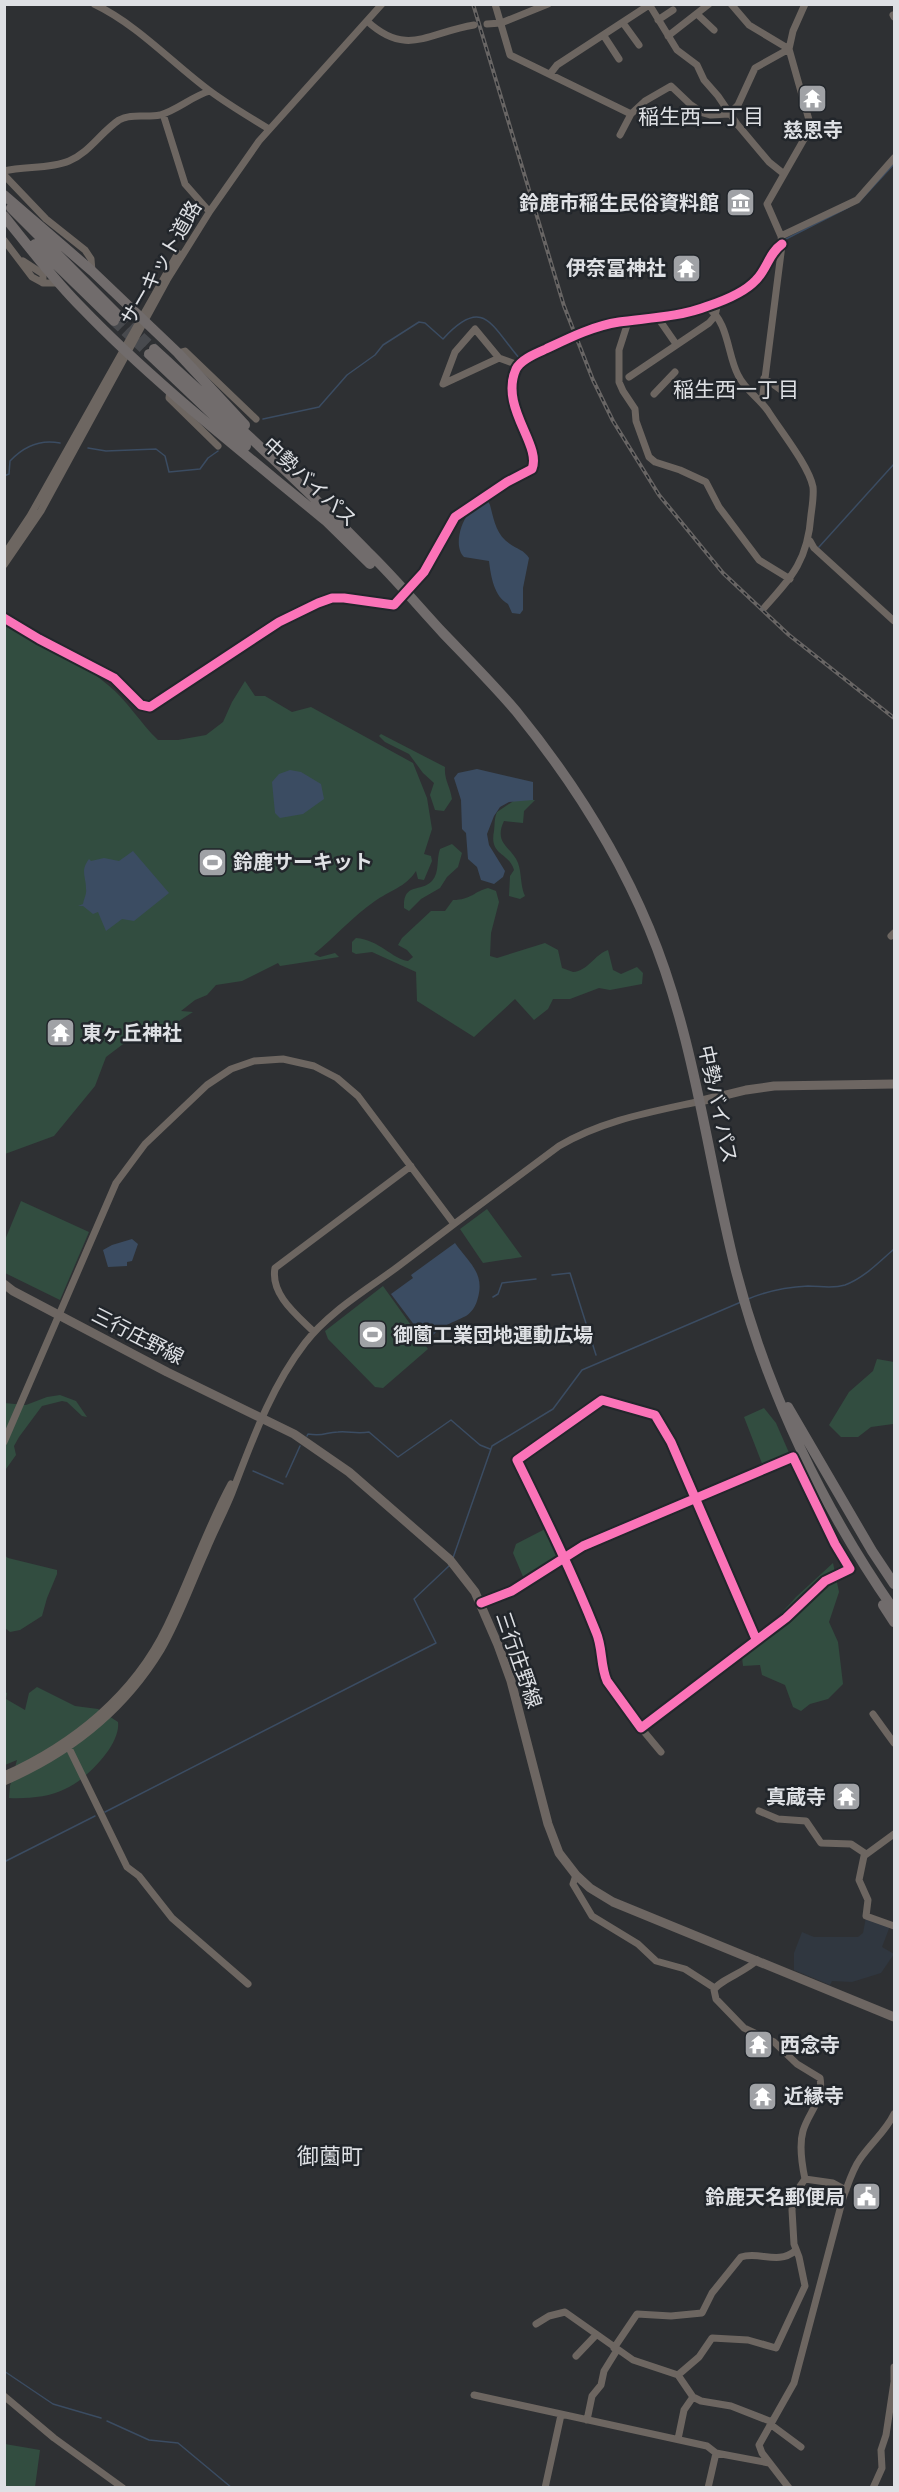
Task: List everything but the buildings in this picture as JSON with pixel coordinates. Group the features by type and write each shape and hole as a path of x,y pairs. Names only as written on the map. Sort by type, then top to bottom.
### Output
{"highway":[{"path":"4,195 92,271 177,353 284,470"},
{"path":"4,201 117,319 4,215"},
{"path":"4,215 58,283 126,349 170,390 326,521"},
{"name":"中勢バイパス","path":"447,636 152,351 284,470 370,553 447,636 516,711 569,784 612,854 649,928 679,1014 701,1101 727,1234 748,1312 788,1422 830,1515 848,1544"},
{"path":"763,1355 791,1413 872,1551 894,1584"},
{"path":"848,1544 894,1610"},
{"path":"848,1544 894,1622"}],"main road":[{"path":"701,1101 774,1086 894,1084"},
{"name":"三行庄野線","path":"4,1284 59,1315 294,1434 349,1472 452,1563 469,1582 481,1603 511,1681 553,1840 559,1853 576,1875 590,1888 613,1902 894,2017"}],"street":[{"name":"サーキット道路","path":"142,319 194,235 259,141 382,4"},
{"path":"495,4 510,55 631,114"},
{"path":"504,33 487,24 501,23 548,4"},
{"path":"668,36 709,4"},
{"path":"731,4 749,25 789,49"},
{"path":"762,402 782,239 767,204 811,127 789,49 791,38 805,4"},
{"path":"550,75 557,65 649,5 677,50 697,65 704,80 718,96 729,114 762,155 784,174"},
{"path":"100,6 176,62 210,91 269,129"},
{"path":"658,20 673,10"},
{"path":"697,14 714,30"},
{"path":"367,21 387,36 404,41 420,40 474,25"},
{"path":"623,23 639,45"},
{"path":"604,36 619,59"},
{"path":"620,135 631,114 645,101 671,86 690,105 703,113 729,114 738,105 755,68 789,49"},
{"path":"4,173 65,163 81,156 106,131 126,117 163,114 193,97 210,91"},
{"path":"163,114 185,184 207,209"},
{"path":"126,349 166,270 207,209 259,141"},
{"path":"581,334 609,324 658,318 707,307 717,302 756,280 782,239 857,200 894,159"},
{"path":"4,173 46,219 86,250 91,259 92,271"},
{"path":"4,240 22,260 32,277 43,283 58,283"},
{"path":"629,377 702,328 715,316 717,302"},
{"path":"707,307 715,316 729,344 737,374 751,395 762,402 788,441 810,481 813,488 810,541 814,548 894,621"},
{"path":"658,318 676,344"},
{"path":"628,322 624,341 619,350 620,382 635,409 636,421 649,457 655,462 706,482 719,507 759,560 790,579"},
{"path":"499,358 443,384 454,352 475,329 499,358 518,365"},
{"path":"414,586 455,517 507,482 529,472 533,465 532,450 513,403 515,371 518,365 533,355 569,338"},
{"name":"サーキット道路","path":"4,555 30,516 126,349"},
{"name":"サーキット道路","path":"4,565 41,511 126,349"},
{"path":"177,353 185,351 256,419"},
{"path":"654,394 675,372"},
{"path":"764,378 788,395"},
{"path":"170,390 169,398 218,446"},
{"path":"764,608 797,570 804,549 810,541"},
{"path":"4,618 39,639 108,674 121,683 141,705 150,707 270,628 311,606 337,597 394,605 400,600"},
{"path":"4,1442 110,1197 133,1157 195,1096 214,1079 231,1069 254,1061 283,1059 304,1063 329,1073 357,1096 454,1224"},
{"path":"4,1782 33,1770 67,1745 109,1705 135,1676 156,1646 175,1610 261,1418 289,1366 314,1332 559,1146 587,1130 623,1118 701,1101"},
{"path":"314,1332 282,1298 274,1277 275,1268 411,1166"},
{"path":"662,1752 641,1728 603,1673 600,1642 565,1558 517,1460 602,1400 655,1415 671,1442 756,1639"},
{"path":"481,1603 512,1591 584,1546 793,1457 835,1544 850,1569 825,1581 786,1618 641,1728"},
{"path":"873,1714 894,1743"},
{"path":"4,1775 67,1745"},
{"path":"67,1745 127,1867 139,1876 172,1918 248,1984"},
{"path":"759,1811 778,1820 806,1821 821,1844 851,1844 866,1854"},
{"path":"894,1834 866,1854 861,1862 859,1880 868,1900 866,1916 894,1926"},
{"path":"576,1875 573,1884 592,1916 638,1944 656,1961 685,1969 714,1987 716,2000 744,2028 774,2042 797,2064 820,2078 818,2098 801,2138 805,2179 796,2190 793,2201 795,2252 799,2257 805,2286 776,2348 748,2340 712,2338 699,2357 678,2375"},
{"path":"714,1987 742,1973 758,1960"},
{"path":"750,2459 794,2383 819,2283 846,2190 860,2159 888,2127 894,2114"},
{"path":"805,2179 833,2183 846,2190"},
{"path":"587,2420 592,2396 601,2385 604,2371 636,2314 671,2316 702,2313 712,2293 741,2257 746,2255 772,2259 789,2256 795,2252"},
{"path":"536,2324 542,2319 563,2312 615,2349 638,2362 678,2375 693,2397 706,2403 731,2406 771,2423 801,2447"},
{"path":"576,2356 596,2335"},
{"path":"873,2487 882,2468 880,2450 890,2436 894,2367"},
{"path":"4,2396 54,2438 123,2487"},
{"path":"474,2396 710,2446 716,2453 769,2463"},
{"path":"678,2439 684,2409 693,2397"},
{"path":"545,2487 561,2415"},
{"path":"759,2445 769,2463 789,2487"},
{"path":"708,2487 716,2453"}],"shaded area":[{"path":"866,1917 890,1926 882,1947 894,1954 881,1973 852,1982 832,1981 830,1985 794,1970 794,1953 802,1932 814,1937 858,1937 863,1933"}],"green space":[{"name":"鈴鹿サーキット","path":"5,621 71,659 108,685 158,740 178,740 206,735 223,722 245,681 255,696 265,696 292,712 311,707 413,763 427,798 432,829 424,854 431,856 432,861 424,880 418,879 416,871 402,885 359,913 314,954 320,957 335,953 339,957 280,966 278,963 242,981 216,985 207,995 195,1000 181,1011 193,1012 179,1021 181,1028 143,1029 106,1057 95,1086 54,1136 5,1154"},
{"path":"381,734 445,767 445,776 452,799 444,811 435,810 430,795 434,783 423,773 409,754 385,742 379,736"},
{"path":"518,798 535,800 524,811 523,823 504,821 501,835 519,867 525,896 520,899 509,896 510,876 514,870 512,864 497,850 493,839 497,812"},
{"path":"452,844 462,853 458,867 447,877 440,888 421,899 409,911 404,908 406,894 432,881 437,870 440,849"},
{"path":"488,888 496,891 499,902 491,933 490,956 497,958 545,943 558,950 562,968 573,972 583,969 608,950 613,970 621,974 637,967 643,973 642,984 610,990 599,988 570,999 553,999 548,1009 534,1020 515,999 474,1037 417,1001 416,972 372,952 356,954 352,952 352,942 356,938 364,939 408,961 413,957 398,945 402,938 431,911 445,911 453,900 464,899"},
{"path":"21,1201 89,1232 60,1300 5,1273 5,1240"},
{"path":"487,1209 522,1257 483,1263 460,1229"},
{"name":"御薗工業団地運動広場","path":"383,1286 428,1349 383,1388 375,1387 328,1339 325,1331"},
{"path":"877,1359 894,1362 893,1424 871,1427 858,1437 841,1437 829,1425 849,1392 873,1371"},
{"path":"60,1395 76,1401 87,1417 82,1416 67,1402 42,1406 19,1437 14,1446 16,1455 6,1469 4,1403 26,1405"},
{"path":"764,1408 776,1423 790,1455 763,1466 744,1417"},
{"path":"547,1528 559,1552 557,1559 524,1579 513,1553 516,1544"},
{"path":"4,1555 57,1570 42,1616 20,1630 10,1632 5,1628"},
{"path":"833,1563 839,1592 829,1622 838,1642 843,1684 828,1699 810,1704 801,1711 793,1707 785,1685 762,1675 760,1665 743,1666 742,1657 796,1597"},
{"path":"37,1687 75,1706 98,1709 118,1722 117,1731 108,1751 83,1778 59,1792 45,1796 9,1798 17,1760 5,1765 4,1692 7,1693 6,1699 25,1710 29,1693"},
{"path":"5,2444 40,2450 35,2487 5,2487"}],"water":[{"path":"484,501 488,501 496,527 505,540 529,558 523,588 523,610 520,614 512,613 508,604 496,591 489,561 464,557 459,548 459,536 465,519 471,510"},
{"path":"477,769 533,782 533,800 509,802 500,807 487,834 489,845 505,871 503,877 494,884 481,880 477,867 468,859 466,833 462,829 461,800 454,778 458,773"},
{"path":"290,770 301,772 321,784 324,799 303,814 280,818 275,813 272,782 279,774"},
{"path":"133,851 169,893 134,921 122,919 106,931 98,912 93,914 83,906 78,906 83,904 86,893 85,867 89,859 91,861 104,858 119,861"},
{"path":"132,1239 138,1244 132,1261 127,1262 127,1266 108,1267 103,1250"},
{"path":"455,1243 478,1276 477,1301 468,1314 441,1329 427,1342 391,1294 413,1278 411,1275"}],"waterway":[{"path":"859,202 894,164"},
{"path":"784,240 849,207"},
{"path":"766,259 769,252 779,242"},
{"path":"724,295 736,289"},
{"path":"676,310 692,306"},
{"path":"263,419 319,407 347,375 375,355 383,345 419,322 425,323 443,339 468,319 478,317 494,327 520,359 555,341"},
{"path":"579,331 623,317 633,318"},
{"path":"4,476 9,474 10,461 21,451 39,443 60,443"},
{"path":"88,448 106,451 156,449 165,456 169,472 200,469 208,458 218,451"},
{"path":"819,547 894,464"},
{"path":"748,1299 793,1287 845,1285 865,1274 894,1249"},
{"path":"552,1275 570,1273 596,1355"},
{"path":"493,1297 498,1294 502,1283 536,1279"},
{"path":"453,1558 492,1446 553,1409 582,1370 741,1302"},
{"path":"307,1436 308,1434 334,1432 369,1432 398,1457 451,1420 480,1445 490,1449"},
{"path":"286,1477 300,1446"},
{"path":"253,1471 283,1484"},
{"path":"105,1812 436,1643 414,1599 450,1565"},
{"path":"4,1862 95,1816"},
{"path":"4,2371 53,2404 101,2418"},
{"path":"107,2421 149,2440 178,2443 232,2488"}],"tunnel":[{"path":"119,316 154,349"},
{"path":"114,321 149,354"}],"railway":[{"path":"473,4 564,306 593,380 613,421 659,495 723,573 789,635 894,718"}],"cycle path":[{"path":"4,618 114,678 141,705 150,707 279,622 318,603 332,598 344,598 394,605 424,572 455,517 507,482 532,469 531,449 513,397 512,383 516,369 522,362 534,354 600,326 686,313 727,299 756,280 774,252 782,244"},
{"path":"481,1603 512,1591 583,1546 793,1457 835,1544 850,1569 825,1581 786,1618 641,1728 607,1681 596,1632 568,1567 558,1546 548,1524 517,1460 602,1400 655,1415 671,1442 756,1639"}],"place":[{"name":"慈恩寺","path":"813,99"},
{"name":"鈴鹿市稲生民俗資料館","path":"740,203"},
{"name":"伊奈冨神社","path":"687,268"},
{"name":"鈴鹿サーキット","path":"212,862"},
{"name":"東ヶ丘神社","path":"61,1033"},
{"name":"御薗工業団地運動広場","path":"372,1335"},
{"name":"真蔵寺","path":"847,1797"},
{"name":"西念寺","path":"759,2045"},
{"name":"近縁寺","path":"763,2096"},
{"name":"鈴鹿天名郵便局","path":"866,2197"}],"district":[{"name":"稲生西二丁目","path":"701,117"},
{"name":"稲生西一丁目","path":"736,390"},
{"name":"御薗町","path":"330,2156"}]}
